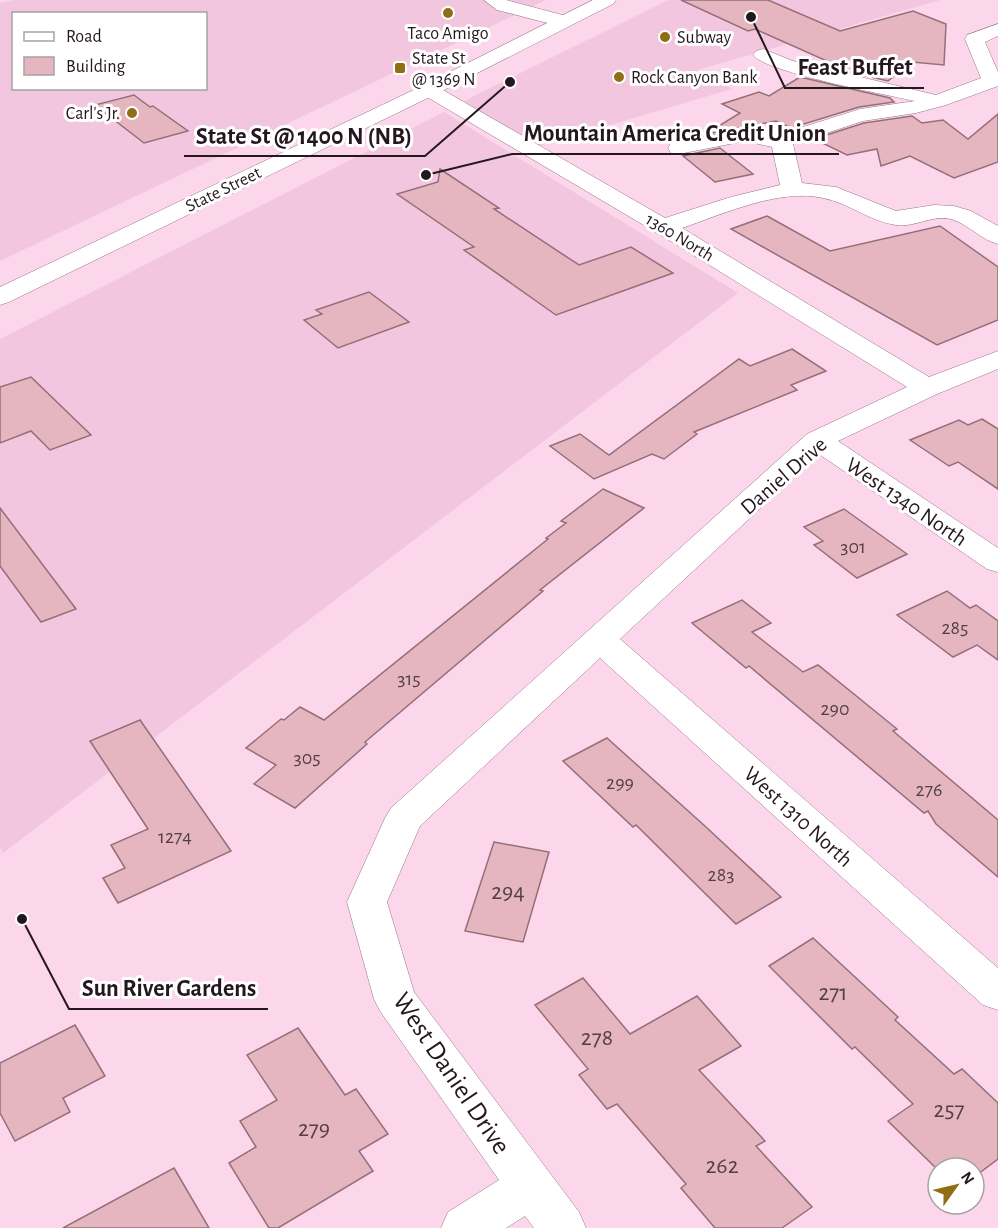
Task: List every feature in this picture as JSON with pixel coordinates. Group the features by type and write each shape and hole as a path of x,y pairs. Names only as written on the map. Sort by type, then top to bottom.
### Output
{"street":[{"path":"492,0 503,6 563,21"},
{"name":"State Street","path":"0,297 429,90 607,0"},
{"path":"679,148 745,135 782,142 790,136 860,115 916,107 939,101 992,81 993,71 974,39 998,30"},
{"path":"763,55 787,65 939,101"},
{"name":"1360 North","path":"429,90 520,141 927,388"},
{"path":"782,142 792,190"},
{"path":"661,227 747,200 792,190 820,190 897,219 949,210 959,212 998,237"},
{"name":"Daniel Drive","path":"600,639 817,440 927,388 998,359"},
{"name":"West 1340 North","path":"817,440 998,562"},
{"name":"West 1310 North","path":"600,639 998,993"},
{"name":"West Daniel Drive","path":"562,1228 395,999 367,902 404,818 600,639"},
{"path":"465,1228 530,1186"}],"shaded area":[{"path":"14,0 546,0 0,261 0,3"},
{"path":"668,0 940,0 697,70 732,89 539,146 464,101"},
{"path":"444,112 738,293 3,853 0,847 0,339"}],"building":[{"path":"681,0 768,0 840,31 913,11 946,24 944,65 912,62 888,81 820,65 827,61 755,29 748,31"},
{"path":"800,77 890,98 894,102 859,107 791,128 776,121 713,133 712,130 740,113 722,104 759,92 769,96"},
{"name":"Carl's Jr.","path":"134,95 188,131 144,143 95,105"},
{"path":"998,114 998,162 954,178 910,156 881,166 877,149 847,155 814,139 864,123 912,116 922,123 943,120 968,139"},
{"path":"720,148 753,174 715,182 683,156"},
{"path":"440,169 499,208 494,209 579,265 631,247 673,273 556,315 464,250 474,247 397,194 438,182"},
{"path":"767,216 830,251 940,226 998,267 998,320 937,345 731,229"},
{"path":"369,292 409,322 338,348 304,320 322,314 316,310"},
{"path":"792,349 826,371 791,385 797,390 694,432 697,434 664,459 652,454 594,479 550,446 580,434 609,455 739,359 750,366"},
{"path":"31,377 91,435 50,450 31,431 0,443 0,387"},
{"path":"982,419 998,429 998,489 958,462 949,466 910,440 959,420 968,425"},
{"path":"603,489 644,508 540,590 543,591 365,742 367,744 295,808 254,784 276,765 246,748 281,719 284,720 300,707 324,720 548,539 546,538 566,523 561,521"},
{"path":"0,508 76,609 41,622 0,566"},
{"path":"844,509 907,554 857,578 814,545 823,541 804,527"},
{"path":"947,591 970,608 976,605 998,621 998,660 977,645 953,657 897,615"},
{"path":"742,600 771,623 752,632 803,672 818,665 897,729 893,731 998,820 998,877 936,824 928,811 924,813 749,666 746,668 692,623"},
{"path":"140,720 231,851 118,903 103,878 125,868 111,845 148,829 90,741"},
{"path":"607,738 781,897 736,924 636,825 633,827 563,761"},
{"path":"494,842 549,852 523,942 465,931"},
{"path":"813,938 898,1017 895,1020 954,1074 962,1069 998,1103 998,1159 986,1168 986,1156 926,1156 926,1158 888,1121 913,1104 855,1047 852,1049 769,966"},
{"path":"583,978 630,1034 697,996 741,1046 699,1070 765,1141 756,1146 812,1207 782,1228 715,1228 681,1188 686,1184 617,1104 607,1109 579,1075 588,1069 535,1005"},
{"path":"75,1025 105,1076 63,1098 70,1112 15,1141 0,1113 0,1063"},
{"path":"298,1028 345,1095 356,1089 388,1134 359,1151 373,1171 278,1228 269,1228 229,1163 256,1147 240,1121 277,1100 247,1055"},
{"path":"174,1168 209,1228 63,1228"}],"place":[{"name":"Taco Amigo","path":"448,13"},
{"name":"Feast Buffet","path":"751,17"},
{"name":"Subway","path":"665,37"},
{"name":"State St @ 1369 N","path":"400,68"},
{"name":"Rock Canyon Bank","path":"619,77"},
{"name":"State St @ 1400 N (NB)","path":"510,82"},
{"name":"Carl's Jr.","path":"132,113"},
{"name":"Mountain America Credit Union","path":"426,175"},
{"name":"Sun River Gardens","path":"22,919"}]}
